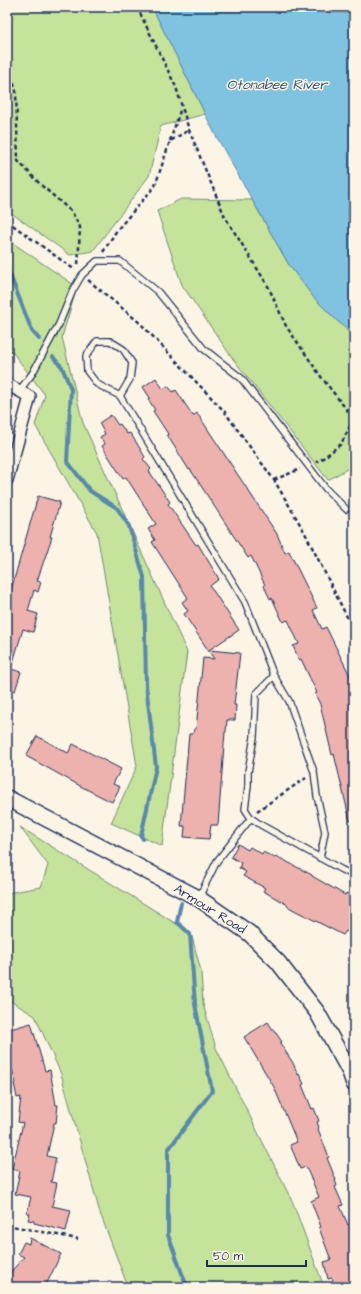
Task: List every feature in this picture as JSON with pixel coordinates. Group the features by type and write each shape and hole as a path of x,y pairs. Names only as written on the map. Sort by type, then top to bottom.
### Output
{"main road":[{"name":"Armour Road","path":"7,798 198,898 249,933 278,962 317,1012 350,1072 354,1084"}],"street":[{"path":"7,384 30,397 7,480"}],"lane":[{"path":"19,391 32,374 59,324 73,290 82,275 97,261 120,261 158,292 204,349 242,378 326,489 346,509"},
{"path":"120,396 130,379 132,363 123,350 110,341 97,341 86,356 87,371 97,384 120,396 245,602 274,676 289,701 314,772 324,832 320,858"},
{"path":"274,676 256,694 254,737 248,772 245,809 251,818 261,825 342,870 354,875"},
{"path":"198,898 217,860 251,818"}],"path":[{"path":"7,23 12,7"},
{"path":"138,7 176,87 190,130 225,217 268,286 286,326 322,378 354,419 341,444 322,459 274,480"},
{"path":"7,63 16,90 18,161 72,212 80,227 77,272 7,221"},
{"path":"97,261 117,230 154,186 182,106"},
{"path":"170,141 190,130"},
{"path":"82,275 140,323 224,411 274,480 304,530 354,631"},
{"path":"251,818 259,809 314,772"},
{"path":"7,1225 78,1239"}],"green space":[{"path":"7,7 152,7 205,114 161,126 149,176 93,251 70,255 7,210"},
{"path":"181,199 252,200 289,265 314,298 354,337 354,465 328,480 233,359 182,285 157,211"},
{"path":"7,239 77,287 62,337 83,423 187,652 162,846 111,823 137,766 97,533 35,425 45,395 7,345"},
{"path":"20,827 191,933 201,971 203,1004 216,1048 293,1203 324,1287 128,1287 100,1213 61,1074 35,1016 7,999 7,893 41,887 48,865"}],"water":[{"name":"Otonabee River","path":"152,7 354,7 354,337 314,298 289,265 215,134"}],"building":[{"path":"156,378 163,389 168,386 173,392 176,390 193,416 197,413 277,534 285,553 289,551 317,608 313,610 322,629 326,627 354,684 350,686 354,695 354,821 350,821 334,754 332,755 320,704 315,694 317,693 301,659 299,660 293,646 299,644 288,620 283,622 272,598 270,599 251,556 248,558 190,469 189,470 153,411 155,410 148,399 150,398 143,387"},
{"path":"111,415 127,434 130,433 136,442 145,457 143,459 151,469 149,471 170,502 168,504 196,545 198,544 219,579 210,586 239,630 209,650 240,653 234,705 236,705 235,720 227,720 225,732 218,825 211,825 209,839 184,837 185,826 181,826 189,734 193,734 194,729 196,729 203,658 214,659 184,614 188,611 182,602 188,598 152,542 155,540 148,529 156,524 126,477 123,479 102,446 105,444 100,437 105,434 99,423"},
{"path":"38,496 60,502 50,537 52,537 37,581 41,582 38,592 34,590 28,611 38,614 33,632 23,629 11,669 21,672 15,691 7,688 7,596 9,597"},
{"path":"37,736 68,753 73,744 121,769 113,784 120,787 112,802 26,756"},
{"path":"238,844 248,850 250,847 262,854 263,852 275,858 276,856 345,895 346,893 354,897 354,935 346,931 343,935 296,911 263,891 265,888 243,876 246,872 239,868 241,863 231,857"},
{"path":"268,1022 282,1042 280,1043 293,1063 298,1075 299,1074 304,1084 302,1085 312,1109 314,1108 319,1121 317,1122 318,1129 336,1180 337,1186 335,1187 343,1205 340,1206 354,1237 354,1287 335,1287 332,1278 328,1279 324,1262 331,1260 311,1201 319,1197 306,1167 300,1169 290,1145 297,1142 274,1087 244,1037"},
{"path":"31,1023 45,1071 50,1070 56,1105 58,1105 56,1123 54,1123 47,1156 56,1158 51,1182 57,1183 52,1206 71,1210 66,1231 34,1223 34,1221 28,1220 30,1214 27,1213 31,1197 15,1194 20,1171 12,1169 23,1123 18,1122 21,1097 17,1098 14,1083 16,1083 7,1053 7,1030"},
{"path":"30,1238 61,1254 47,1283 43,1287 7,1287 7,1276 24,1257 18,1254 24,1242 29,1244"}],"waterway":[{"path":"7,267 32,331 39,339"},
{"path":"53,357 62,367 71,389 67,461 90,491 117,508 129,526 144,577 146,685 156,767 141,836 143,839"},
{"path":"181,903 177,922 190,934 195,1004 212,1091 168,1150 168,1235 187,1287"}]}
